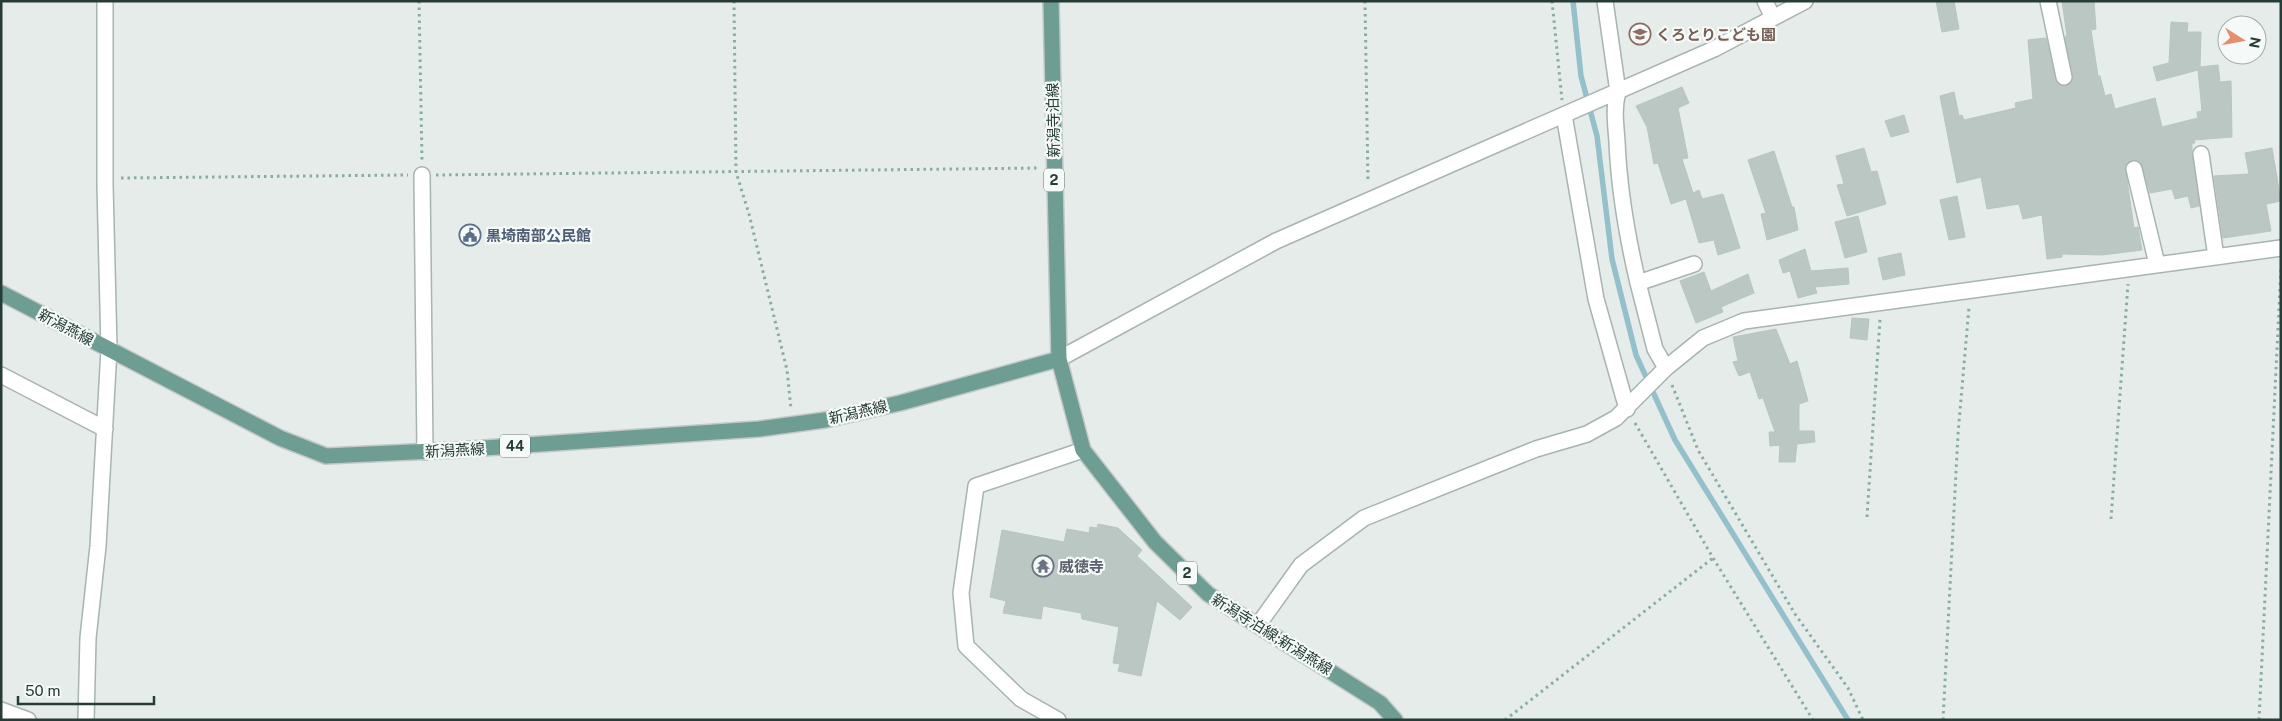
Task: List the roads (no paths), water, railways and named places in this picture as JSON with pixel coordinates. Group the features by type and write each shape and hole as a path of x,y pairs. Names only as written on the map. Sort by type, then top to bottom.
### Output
{"main road":[{"name":"新潟寺泊線","path":"1051,1 1053,168 1059,358"},
{"name":"新潟燕線","path":"1,293 280,438 326,456 425,452 749,430 824,420 900,402 1059,358"},
{"name":"新潟寺泊線;新潟燕線","path":"1059,358 1083,450 1155,542 1208,594 1380,702 1395,720"}],"street":[{"path":"86,720 88,638 98,546 109,349 105,185 105,1"},
{"path":"1605,1 1618,174 1638,283 1663,372"},
{"path":"1765,1 1773,18"},
{"path":"1059,358 1276,241 1613,95 1714,49 1805,1"},
{"path":"2048,1 2064,78"},
{"path":"1568,113 1571,166 1596,299 1632,404"},
{"path":"2201,154 2216,257"},
{"path":"2134,169 2157,264"},
{"path":"422,174 425,452"},
{"path":"1258,625 1302,564 1364,518 1536,449 1587,434 1616,418 1663,372 1703,338 1744,321 2281,248"},
{"path":"1638,283 1694,264"},
{"path":"1,375 105,429"},
{"path":"1058,720 1021,699 966,646 961,593 976,486 1083,450"},
{"path":"1,710 28,720"}],"waterway":[{"path":"1573,1 1581,76 1597,136 1612,259 1636,355 1675,440 1848,720"}],"place":[{"name":"くろとりこども園","path":"1640,34"},
{"name":"黒埼南部公民館","path":"470,235"},
{"name":"威徳寺","path":"1043,566"}]}
